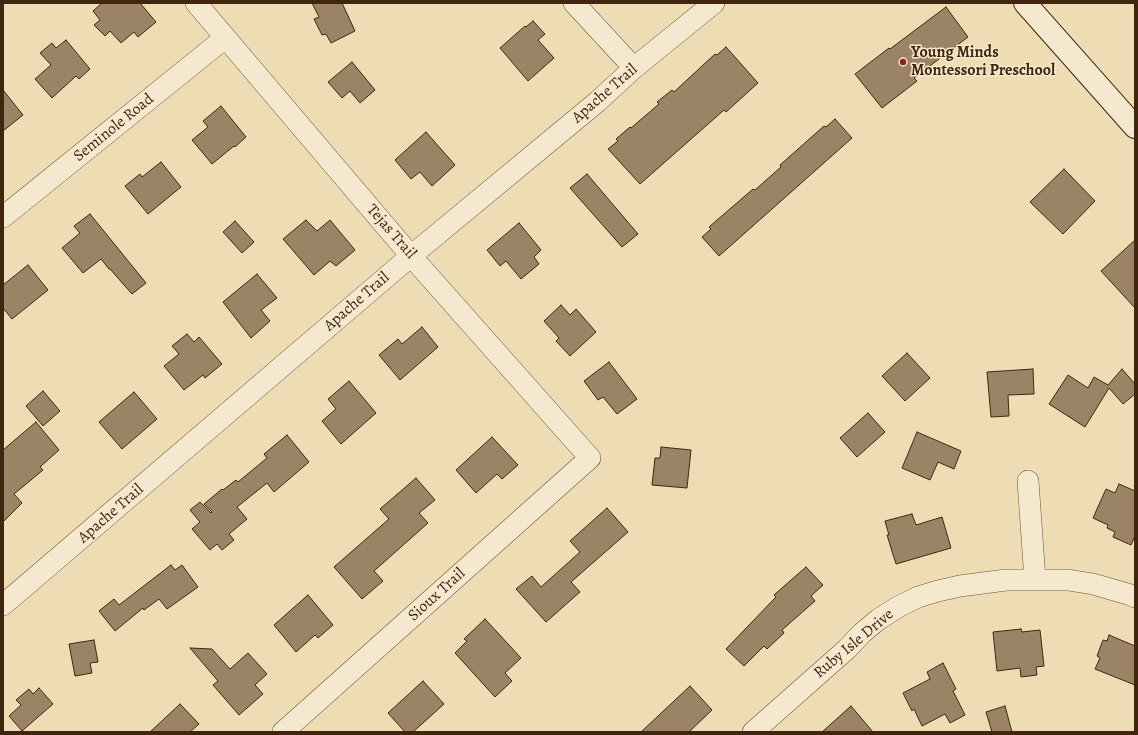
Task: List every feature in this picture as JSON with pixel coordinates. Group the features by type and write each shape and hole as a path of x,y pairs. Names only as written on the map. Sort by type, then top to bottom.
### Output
{"main road":[{"path":"1025,3 1135,127"}],"street":[{"name":"Tejas Trail","path":"196,3 411,256 590,458"},
{"path":"574,3 634,68"},
{"name":"Apache Trail","path":"3,606 411,256 597,102 634,68 714,3"},
{"name":"Seminole Road","path":"3,218 225,38"},
{"name":"Sioux Trail","path":"283,732 590,458"},
{"path":"1028,481 1035,580"},
{"name":"Ruby Isle Drive","path":"753,732 879,619 918,597 960,586 1006,580 1068,580 1093,584 1135,597"}],"building":[{"path":"102,3 140,3 156,22 138,37 134,32 121,43 110,31 105,36 94,25 100,20 93,11"},
{"path":"312,3 342,3 355,31 331,43 326,34 322,35 314,19 319,17"},
{"name":"Young Minds Montessori Preschool","path":"946,7 968,37 914,78 917,81 882,108 855,74"},
{"path":"533,21 545,34 538,40 554,58 528,81 500,48"},
{"path":"66,40 90,69 79,79 76,76 52,98 35,79 51,65 40,53 52,43 56,48"},
{"path":"726,47 758,83 726,112 724,110 640,184 608,149 618,141 616,139 659,104 657,102 672,90 674,92 715,54 717,55"},
{"path":"352,62 375,90 360,103 350,91 342,98 328,82"},
{"path":"3,90 23,115 3,131"},
{"path":"221,106 246,137 212,164 192,140 208,127 203,121"},
{"path":"835,119 852,138 719,256 702,237 711,229 709,227 753,189 755,190 781,167 780,165 824,126 826,127"},
{"path":"426,132 455,165 432,186 420,172 411,179 395,160"},
{"path":"161,162 181,187 148,214 125,186 140,174 142,177"},
{"path":"1064,169 1095,201 1063,234 1030,202"},
{"path":"587,174 638,234 622,247 570,188"},
{"path":"90,214 146,283 132,294 101,259 83,273 62,248 80,233 74,226"},
{"path":"306,220 317,231 330,220 355,250 336,266 330,261 314,275 283,239"},
{"path":"235,221 254,242 242,253 223,232"},
{"path":"519,223 541,250 534,257 539,264 521,279 506,261 500,266 487,250"},
{"path":"1135,240 1135,308 1101,271"},
{"path":"28,265 48,290 12,319 3,308 3,285"},
{"path":"257,274 277,298 261,310 270,321 251,338 223,302"},
{"path":"561,305 570,315 576,309 596,332 570,356 556,341 559,338 544,321"},
{"path":"422,327 438,347 400,380 379,355 398,339 402,344"},
{"path":"187,334 194,342 199,337 222,364 205,378 203,375 184,390 164,366 179,354 172,346"},
{"path":"907,353 930,378 905,401 882,376"},
{"path":"609,362 637,399 617,414 603,397 598,400 584,381"},
{"path":"1033,369 1034,394 1008,395 1009,416 991,417 987,372"},
{"path":"1122,369 1135,384 1135,394 1123,404 1109,388 1085,427 1049,404 1068,375 1088,388 1094,377 1108,385"},
{"path":"349,381 376,413 341,444 322,421 336,409 328,399"},
{"path":"43,391 60,411 43,426 26,406"},
{"path":"134,392 157,419 122,449 99,422"},
{"path":"868,413 885,432 857,457 840,438"},
{"path":"36,422 59,450 40,467 43,470 14,494 22,503 3,522 3,450"},
{"path":"917,432 961,451 954,469 938,462 930,480 902,468"},
{"path":"287,435 309,462 274,492 267,483 237,507 247,519 229,534 234,540 222,550 217,544 210,550 192,529 200,522 190,510 200,502 211,513 212,512 204,504 222,489 223,490 236,480 238,482 267,458 264,454"},
{"path":"492,437 518,465 502,479 497,474 476,493 456,470"},
{"path":"661,447 691,450 687,488 652,485 655,458 660,458"},
{"path":"416,478 435,500 419,513 428,523 374,571 383,581 362,599 334,567 389,519 380,509"},
{"path":"1119,484 1135,491 1135,536 1131,545 1113,537 1115,532 1107,528 1108,525 1093,518 1106,489 1115,493"},
{"path":"607,508 628,532 571,582 580,592 546,622 516,589 532,576 541,587 580,552 570,541"},
{"path":"912,514 916,525 942,517 951,548 896,564 887,535 889,535 885,521"},
{"path":"171,565 175,570 182,565 198,587 167,609 159,599 144,610 143,608 115,631 99,611 114,599 119,605"},
{"path":"806,567 823,585 811,596 815,601 782,630 784,633 767,649 764,646 744,666 726,649 776,597 774,595"},
{"path":"308,595 333,625 318,638 315,635 296,652 274,625"},
{"path":"485,619 521,658 505,673 512,681 495,697 455,653 467,641 464,639"},
{"path":"1021,629 1022,632 1040,630 1044,666 1036,667 1037,675 1021,677 1020,668 997,671 993,632"},
{"path":"1109,635 1135,646 1135,685 1095,669 1100,658 1097,656 1103,640 1107,641"},
{"path":"94,640 98,662 90,663 92,673 75,676 69,644"},
{"path":"190,648 212,649 230,669 248,653 267,674 255,685 263,694 239,715 213,685 218,681"},
{"path":"943,663 956,689 953,691 965,715 950,723 945,714 922,726 914,709 912,711 903,693 930,679 927,672"},
{"path":"423,681 444,704 413,732 405,732 388,713"},
{"path":"690,686 712,710 689,732 641,732"},
{"path":"39,688 53,704 22,731 9,716 21,705 16,700 29,689 33,694"},
{"path":"180,704 199,724 190,732 150,732"},
{"path":"851,706 873,732 822,732"},
{"path":"1005,706 1012,732 992,732 986,712"}],"place":[{"name":"Young Minds Montessori Preschool","path":"903,62"}]}
